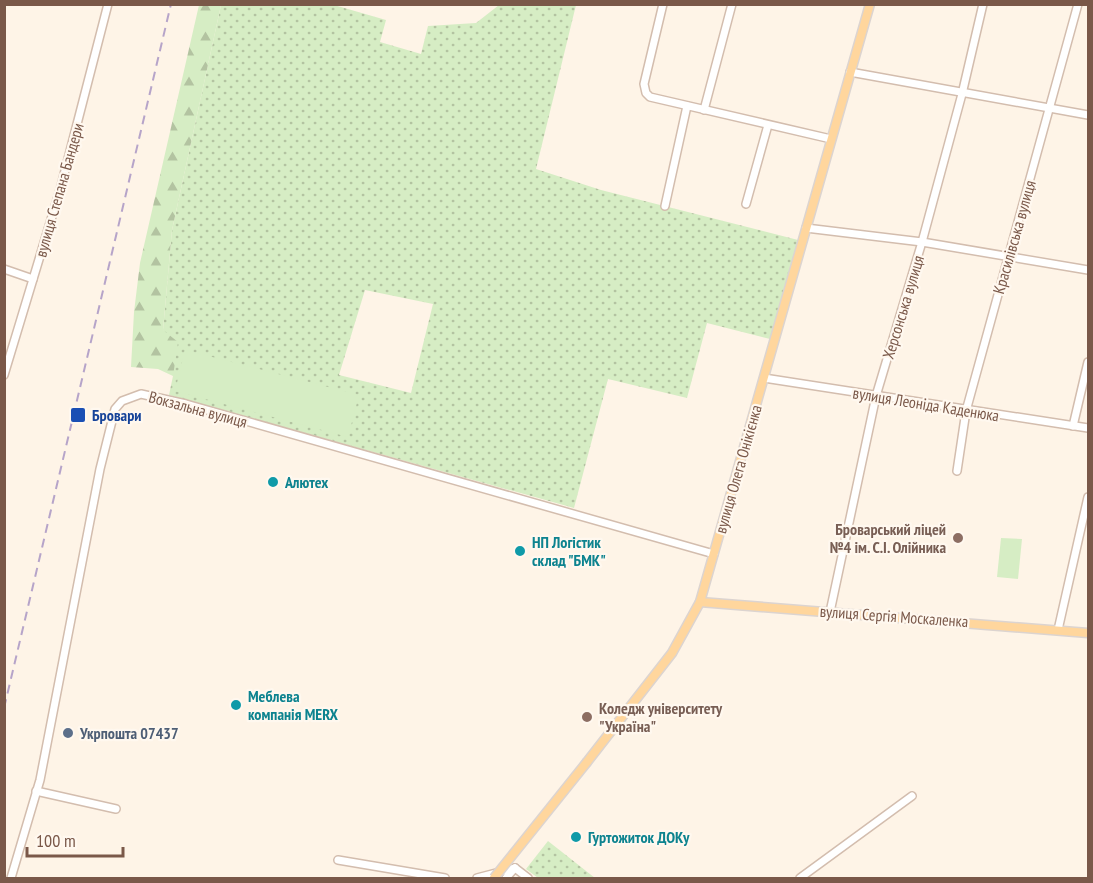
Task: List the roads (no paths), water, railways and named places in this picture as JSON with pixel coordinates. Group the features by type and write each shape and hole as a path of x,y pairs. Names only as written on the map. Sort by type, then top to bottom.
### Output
{"main road":[{"name":"вулиця Олега Онікієнка","path":"494,879 672,653 700,602 870,4"},
{"name":"вулиця Сергія Москаленка","path":"700,602 1089,633"}],"street":[{"name":"вулиця Степана Бандери","path":"4,375 71,150 108,4"},
{"path":"663,4 644,84 646,93 655,99 831,139"},
{"path":"704,110 732,4"},
{"name":"Херсонська вулиця","path":"830,612 876,396 963,94 983,4"},
{"name":"Красилівська вулиця","path":"957,471 966,411 1078,4"},
{"path":"850,72 1089,115"},
{"path":"665,206 687,106"},
{"path":"746,204 768,125"},
{"path":"806,228 922,242 1089,270"},
{"path":"4,269 33,279"},
{"path":"1073,426 1089,362"},
{"name":"вулиця Леоніда Каденюка","path":"764,378 1089,429"},
{"name":"Вокзальна вулиця","path":"11,879 36,791 114,410 122,401 141,394 186,404 714,554"},
{"path":"1058,630 1089,497"},
{"path":"36,791 116,809"},
{"path":"800,879 912,796"},
{"path":"339,860 445,879"},
{"path":"479,878 515,868"},
{"path":"506,879 515,868"},
{"path":"515,868 528,879"}],"railway":[{"path":"4,708 171,4"}],"place":[{"name":"Бровари","path":"78,415"},
{"name":"Алютех","path":"273,482"},
{"name":"Броварський ліцей №4 ім. С.І. Олійника","path":"958,538"},
{"name":"НП Логістик склад \"БМК\"","path":"520,551"},
{"name":"Меблева компанія MERX","path":"236,705"},
{"name":"Коледж університету \"Україна\"","path":"587,717"},
{"name":"Укрпошта 07437","path":"68,733"},
{"name":"Гуртожиток ДОКу","path":"576,837"}]}
